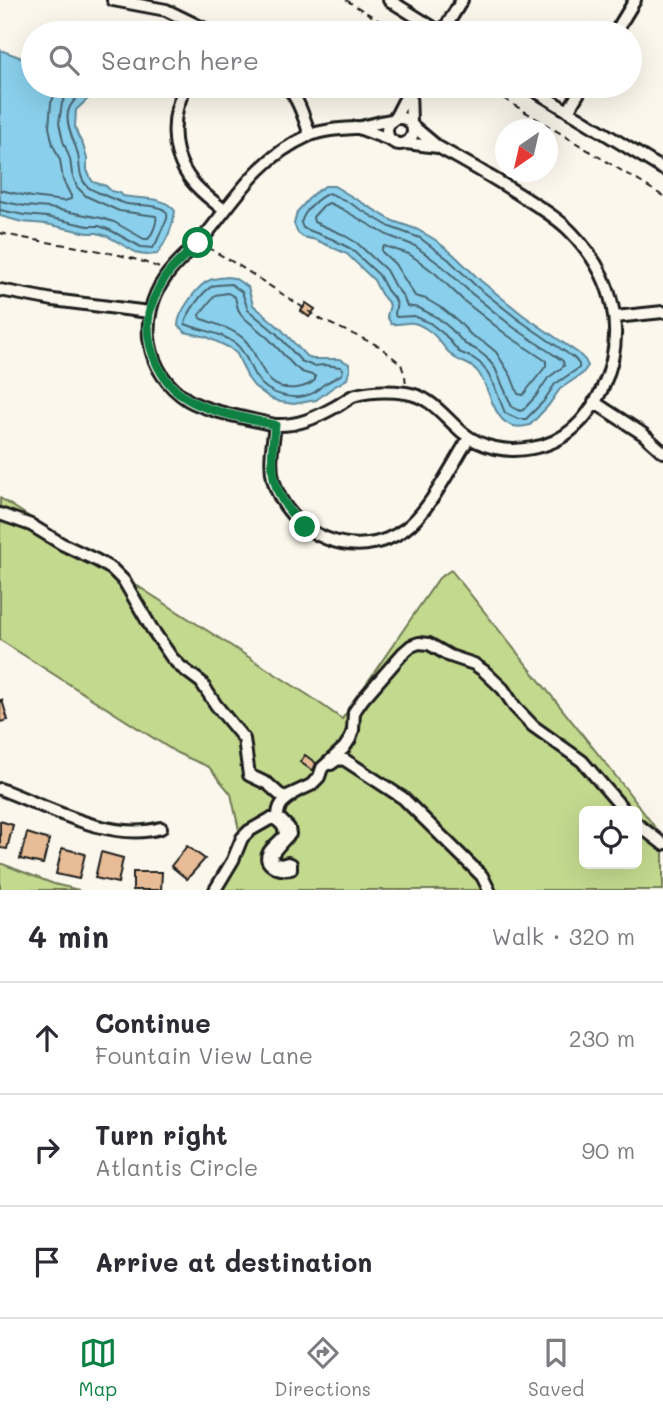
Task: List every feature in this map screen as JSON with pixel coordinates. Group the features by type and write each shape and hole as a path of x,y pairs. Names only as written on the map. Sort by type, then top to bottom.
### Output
{"street":[{"path":"113,0 166,10 191,21"},
{"path":"389,0 423,21"},
{"path":"449,21 462,0"},
{"path":"622,21 635,0"},
{"path":"180,98 174,137 176,152 192,181 224,210"},
{"path":"296,98 310,135"},
{"path":"393,141 387,129 404,98"},
{"path":"406,143 414,133 411,98"},
{"path":"547,98 663,169"},
{"path":"568,111 576,98"},
{"path":"402,118 438,147 481,170 549,214 585,248 601,273 615,317 612,362 601,392 575,428 551,443 532,448 499,449 470,438 434,405 419,395 406,393 354,396 314,419 298,424 275,425 200,406 174,388 155,360 150,346 149,312 156,293 168,274 198,243 224,210 260,168 278,153 310,135 402,118"},
{"path":"356,128 397,144 438,147"},
{"path":"0,290 64,302 149,312"},
{"path":"615,317 663,312"},
{"path":"594,402 643,434 663,452"},
{"path":"275,425 273,479 283,502 292,515 321,537 354,544 389,538 405,530 428,505 470,438"},
{"path":"0,514 31,525 112,569 124,581 172,658 201,682 244,739 249,775 268,784 285,797 311,785 319,777 323,768 350,739 354,712 363,699 403,653 419,643 429,644 484,671 503,689 533,726 582,761 621,806"},
{"path":"215,890 233,860 242,838 270,819 281,823 285,835 268,853 267,858 278,870 290,869 291,864 274,863 271,856 290,834 289,828 278,817 281,803 319,784 325,770 338,760 345,760 403,798 482,876 489,890"},
{"path":"0,789 88,823 131,831 148,832 161,828"},
{"path":"642,828 663,844"}],"path":[{"path":"346,0 380,21"},
{"path":"502,98 663,197"},
{"path":"0,233 114,253 162,268 168,274"},
{"path":"198,243 238,264 322,320 368,340 392,356 401,364 406,393"}],"green space":[{"path":"0,498 342,719 439,578 451,570 639,806 579,806 579,869 642,869 642,810 663,838 663,890 209,890 231,864 239,830 231,794 209,767 177,753 0,640"},
{"path":"0,863 54,884 79,890 0,890"}],"water":[{"path":"0,50 21,58 21,98 89,98 76,110 75,127 93,182 123,196 164,202 175,211 164,244 157,254 147,255 139,254 97,233 22,222 0,216"},
{"path":"325,186 334,186 393,221 434,239 523,315 578,353 588,366 582,374 560,389 530,425 518,427 508,424 496,410 476,369 455,358 432,333 421,326 415,323 391,324 387,316 390,305 374,280 347,254 298,233 294,224 297,212 312,195"},
{"path":"227,277 234,278 248,287 253,305 281,329 305,355 313,359 340,359 349,364 347,379 316,400 294,404 280,402 254,386 237,354 230,348 207,337 185,332 178,325 181,313 190,300 205,283"}],"building":[{"path":"306,303 315,309 309,317 301,311"},
{"path":"0,700 8,720 0,722"},
{"path":"305,755 316,763 313,771 300,762"},
{"path":"0,821 13,825 7,849 0,848"},
{"path":"27,833 49,840 43,864 20,859"},
{"path":"187,846 205,859 187,879 171,866"},
{"path":"62,848 85,854 79,879 56,874"},
{"path":"101,852 123,858 118,883 95,878"},
{"path":"133,872 162,872 161,890 133,890"}],"route":[{"path":"198,243 166,276 149,312 150,346 155,360 163,376 188,400 200,406 275,425 271,468 273,479 283,502 305,527"}]}
